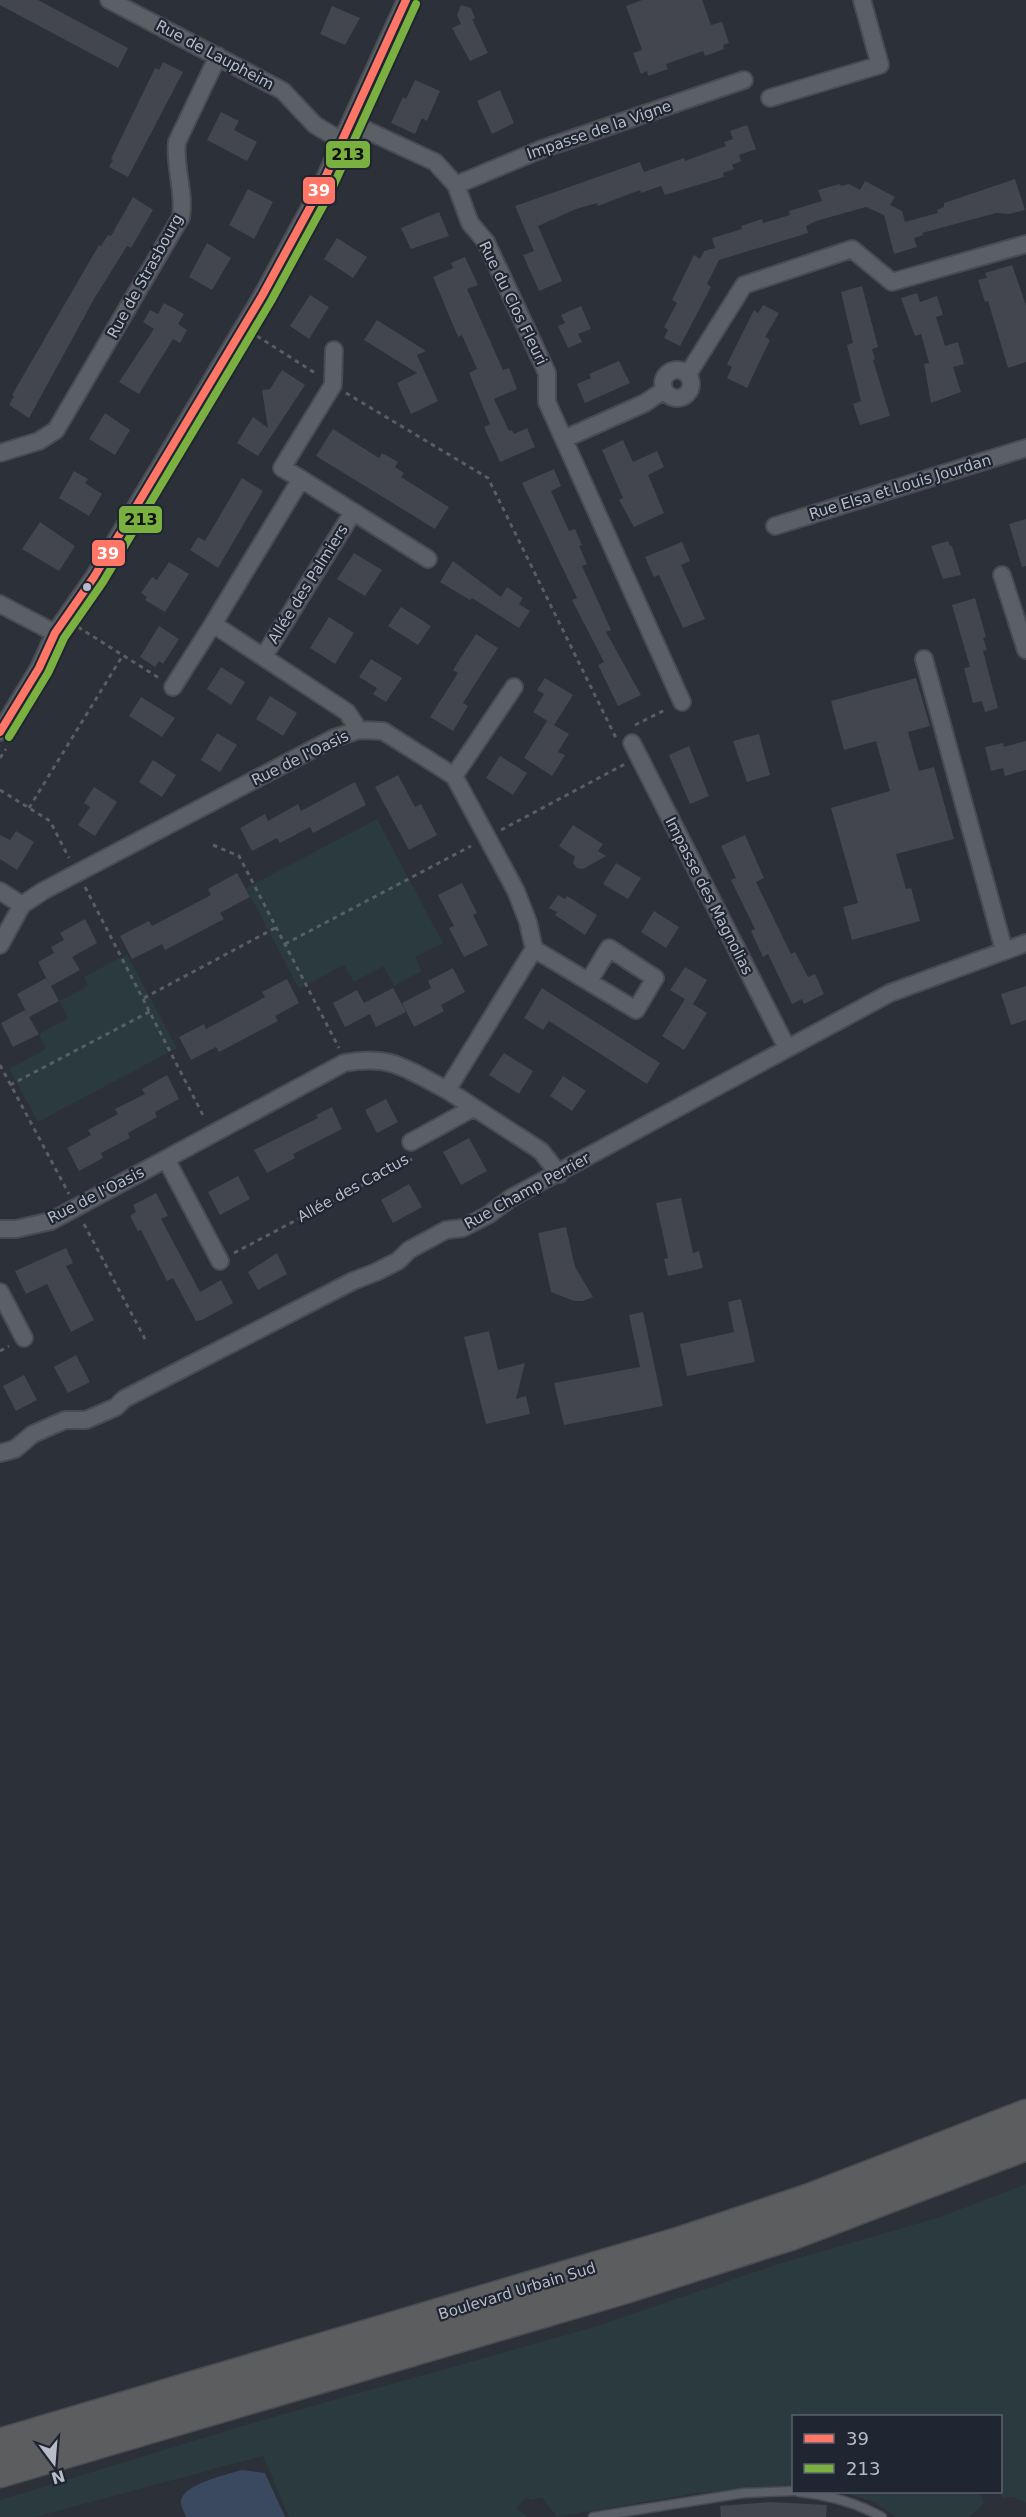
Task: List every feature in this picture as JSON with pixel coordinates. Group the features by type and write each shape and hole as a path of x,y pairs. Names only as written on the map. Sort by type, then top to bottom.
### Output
{"highway":[{"name":"Boulevard Urbain Sud","path":"0,2472 625,2288 790,2235 990,2161 1022,2122"},
{"name":"Boulevard Urbain Sud","path":"0,2444 681,2242 821,2195 1022,2122"},
{"path":"990,2161 1026,2160"}],"street":[{"name":"Rue de Laupheim","path":"109,0 284,91 315,125 342,141"},
{"path":"0,732 39,668 55,633 94,577 243,328 315,199 406,0"},
{"path":"770,98 880,65 862,0"},
{"name":"Rue de Strasbourg","path":"0,453 39,441 56,430 181,217 184,202 176,154 177,142 218,56"},
{"name":"Impasse de la Vigne","path":"456,185 542,149 744,80"},
{"name":"Rue du Clos Fleuri","path":"351,123 435,162 456,185 470,223 486,242 547,373 547,402 682,702"},
{"path":"564,439 645,403 663,390 670,397 684,397 692,384 688,374 744,285 852,249 892,282 1026,244"},
{"name":"Allée des Palmiers","path":"334,350 333,385 282,468 428,559"},
{"name":"Rue Elsa et Louis Jourdan","path":"775,526 1026,448"},
{"path":"173,687 301,479"},
{"name":"Allée des Palmiers","path":"264,656 352,512"},
{"path":"1002,575 1026,650"},
{"path":"0,604 55,633"},
{"name":"Allée des Palmiers","path":"213,624 347,712 360,729"},
{"path":"924,659 1004,950"},
{"path":"447,1090 534,949 528,922 516,891 454,776 514,687"},
{"name":"Rue de l'Oasis","path":"22,905 77,873 333,738 360,729 383,731 454,776"},
{"name":"Impasse des Magnolias","path":"625,739 787,1048"},
{"path":"0,891 22,905 0,945"},
{"name":"Rue Champ Perrier","path":"0,1454 15,1449 33,1434 65,1420 86,1420 116,1407 124,1399 353,1281 398,1261 409,1250 446,1230 463,1228 488,1215 511,1198 750,1071 787,1048 890,993 1026,943"},
{"path":"534,949 589,981"},
{"name":"Rue de l'Oasis","path":"0,1229 16,1229 51,1221 344,1064 370,1058 397,1064 447,1090 541,1151 559,1174"},
{"name":"Allée des Cactus","path":"411,1142 473,1108"},
{"path":"166,1159 219,1260"},
{"path":"0,1292 24,1338"}],"lane":[{"path":"593,2517 734,2495 792,2491"},
{"path":"812,2493 825,2494 862,2506 882,2517"}],"path":[{"path":"243,328 488,478 615,735 625,739"},
{"path":"75,626 173,687"},
{"path":"29,808 123,655"},
{"path":"634,726 682,702"},
{"path":"615,735 625,739"},
{"path":"285,944 628,762"},
{"path":"0,790 50,821 151,1011 213,1134"},
{"path":"213,845 239,856 335,1037 344,1064"},
{"path":"144,998 277,927"},
{"path":"10,1084 151,1011"},
{"name":"Allée des Cactus","path":"219,1260 414,1158 411,1142"}],"shaded area":[{"path":"377,819 443,943 415,957 422,971 394,986 384,966 354,982 344,965 299,989 246,888"},
{"path":"127,954 177,1048 38,1122 9,1069 46,1049 39,1034 68,1018 59,1001 88,986 84,977"},
{"path":"1026,2184 1026,2503 1012,2497 1002,2498 1000,2493 1002,2415 792,2415 792,2485 697,2493 557,2517 542,2497 532,2500 526,2498 516,2508 528,2517 289,2517 263,2456 35,2517 0,2517 0,2500 249,2424 591,2328 778,2264 940,2217"},
{"path":"845,2493 980,2493 984,2504 969,2517 896,2517 874,2502"}],"water":[{"path":"242,2470 265,2473 285,2517 186,2517 181,2503 182,2497 188,2491 216,2477"}],"building":[{"path":"0,0 38,0 128,48 118,68 0,5"},
{"path":"642,0 702,0 711,25 722,22 729,43 723,45 724,49 705,56 703,51 666,64 668,69 648,76 647,71 641,74 633,53 642,50 626,6"},
{"path":"461,5 471,8 475,18 461,24 457,15"},
{"path":"332,6 360,18 345,45 320,34"},
{"path":"472,19 488,53 470,61 452,28"},
{"path":"163,62 183,72 128,177 109,167 113,160 111,159 155,68 159,70"},
{"path":"415,80 440,91 427,121 422,118 415,134 391,123 403,97 406,99"},
{"path":"500,90 514,123 492,134 477,101"},
{"path":"221,112 239,121 234,130 257,142 247,161 207,140"},
{"path":"747,125 756,149 739,155 741,161 732,165 734,169 723,173 724,177 665,195 661,186 641,193 640,190 598,206 597,203 576,209 538,226 562,281 539,291 523,255 534,251 515,206 640,162 644,172 684,158 685,161 726,146 724,142 733,139 730,131"},
{"path":"1015,179 1025,210 1009,214 996,213 922,233 923,235 914,238 917,247 894,254 884,215 866,207 816,221 806,226 808,233 719,260 707,284 711,287 680,346 664,338 668,330 664,327 677,303 672,300 694,255 700,259 704,251 715,248 712,238 742,229 741,226 762,219 763,223 790,215 789,211 822,201 818,190 840,184 841,186 849,184 860,190 865,181 895,197 890,205 902,211 905,222 938,213 937,210 944,207 944,203"},
{"path":"248,189 273,202 254,239 229,225"},
{"path":"133,197 153,210 131,248 127,246 94,299 29,418 9,405 14,396 12,395 99,245 101,246 108,235 111,236"},
{"path":"439,212 449,236 411,249 401,228"},
{"path":"337,238 367,257 353,278 324,259"},
{"path":"207,243 231,258 212,290 189,277"},
{"path":"465,257 478,285 467,289 503,370 509,368 517,389 494,399 509,431 512,430 514,434 527,428 535,447 500,462 484,427 490,424 469,373 477,369 462,335 458,337 433,277 453,268 451,263"},
{"path":"1012,265 1026,305 1026,362 1008,368 988,301 985,302 978,280 987,278 985,273"},
{"path":"862,286 878,347 872,349 875,359 873,360 890,416 860,425 853,404 861,401 847,345 853,343 841,292"},
{"path":"917,293 920,302 937,296 943,315 936,317 945,346 958,342 964,364 953,367 961,392 931,403 924,364 929,363 921,334 915,336 901,298"},
{"path":"310,295 329,307 309,339 290,326"},
{"path":"164,303 184,314 178,324 187,330 180,343 173,339 139,394 119,382 154,329 143,322 150,310 158,314"},
{"path":"763,305 779,313 765,337 770,340 747,388 727,378 732,367 727,364 754,310 758,313"},
{"path":"581,306 591,329 578,334 582,342 568,348 558,326 565,323 561,315"},
{"path":"377,320 426,351 417,355 438,401 411,414 397,383 417,373 364,340"},
{"path":"619,361 630,383 585,403 577,384 591,378 589,374"},
{"path":"282,370 305,385 258,456 237,443 253,417 268,428 262,390 270,389"},
{"path":"105,413 130,430 115,455 89,439"},
{"path":"333,429 379,458 382,453 398,462 395,467 404,473 401,477 449,507 435,529 316,456"},
{"path":"623,440 633,462 657,451 664,467 648,475 664,513 634,527 619,500 623,498 602,450"},
{"path":"554,469 561,486 551,491 569,531 575,529 587,564 582,566 611,630 606,632 641,695 618,706 598,665 604,662 572,600 577,598 522,483"},
{"path":"74,471 88,479 85,483 102,494 89,516 59,498"},
{"path":"242,478 263,491 218,568 190,550 198,537 205,541"},
{"path":"1026,519 1026,566 1022,567 1009,524"},
{"path":"40,522 75,546 59,571 22,549"},
{"path":"948,541 952,546 961,575 943,579 931,546"},
{"path":"682,542 690,561 681,565 705,619 683,628 659,575 654,577 645,557"},
{"path":"354,553 382,570 365,596 337,579"},
{"path":"453,561 501,597 507,587 523,598 519,604 530,611 519,628 472,598 470,600 440,582"},
{"path":"169,562 189,574 165,612 145,600 147,597 141,593 152,577 157,580"},
{"path":"975,598 986,637 983,638 987,650 983,651 998,708 985,712 982,701 973,703 964,668 970,667 952,605"},
{"path":"401,607 431,626 418,645 388,626"},
{"path":"329,617 354,633 335,664 310,648"},
{"path":"159,626 179,639 163,664 159,661 155,667 140,657"},
{"path":"476,634 498,648 463,703 468,706 453,731 430,717 458,673 453,670"},
{"path":"371,659 402,678 386,702 373,694 377,688 359,677"},
{"path":"221,667 245,682 231,705 207,689"},
{"path":"545,678 573,695 554,725 533,712 544,694 537,690"},
{"path":"916,678 930,726 908,732 919,771 934,767 954,839 896,854 906,889 911,888 920,921 852,940 843,907 858,903 831,808 890,791 876,741 844,750 831,701"},
{"path":"270,696 297,713 283,736 256,719"},
{"path":"141,697 175,718 162,737 129,716"},
{"path":"547,721 569,734 558,752 565,755 552,776 524,758"},
{"path":"217,733 237,745 220,772 201,760"},
{"path":"759,734 770,775 747,782 733,741"},
{"path":"1026,741 1026,770 1005,776 1003,768 991,771 985,747 1003,743 1004,747"},
{"path":"689,746 709,796 690,804 669,755"},
{"path":"500,756 527,773 513,795 486,778"},
{"path":"153,760 176,775 162,797 139,782"},
{"path":"398,775 415,807 421,804 437,835 409,850 375,787"},
{"path":"355,782 366,805 313,833 310,827 280,843 277,838 252,851 240,828 265,814 268,821 298,804 301,811"},
{"path":"94,787 117,802 95,836 78,825 90,807 84,803"},
{"path":"573,825 603,844 598,851 606,856 583,869 577,868 573,863 575,857 559,846"},
{"path":"16,831 34,842 17,870 0,859 0,835 10,840"},
{"path":"745,835 764,878 756,882 791,954 795,952 808,977 815,974 824,994 804,1004 802,999 792,1004 768,954 763,957 751,931 755,929 731,880 736,878 721,846"},
{"path":"616,863 641,878 628,899 603,884"},
{"path":"237,873 250,897 220,913 224,919 165,950 162,944 132,959 120,936 149,921 152,926 211,895 208,889"},
{"path":"462,883 477,913 473,915 488,945 464,957 449,928 454,926 438,895"},
{"path":"558,895 565,899 567,896 597,915 585,935 555,915 557,912 549,908"},
{"path":"654,911 679,927 666,948 641,932"},
{"path":"85,919 97,943 72,957 80,970 51,986 59,1001 29,1017 17,994 46,978 50,985 38,962 54,953 51,947 64,940 60,933"},
{"path":"685,967 707,980 693,1004 670,990"},
{"path":"453,968 465,992 441,1005 444,1011 414,1027 402,1003 431,988 428,981"},
{"path":"287,979 299,1003 275,1016 278,1021 219,1052 216,1047 191,1060 179,1037 204,1024 206,1029 236,1013 265,997 262,992"},
{"path":"1026,986 1026,1020 1011,1025 1001,994"},
{"path":"393,988 406,1012 376,1027 370,1014 345,1027 333,1003 357,990 364,1003"},
{"path":"542,988 660,1063 647,1084 549,1021 543,1030 524,1018"},
{"path":"685,999 707,1013 684,1050 662,1036"},
{"path":"25,1010 39,1034 13,1047 1,1023"},
{"path":"504,1053 533,1071 519,1094 489,1075"},
{"path":"167,1075 179,1099 155,1112 157,1117 128,1133 130,1138 101,1153 103,1158 79,1171 67,1148 91,1135 88,1130 118,1114 115,1109 145,1094 142,1089"},
{"path":"563,1076 586,1091 572,1111 550,1096"},
{"path":"386,1099 398,1122 377,1133 365,1110"},
{"path":"332,1107 342,1129 293,1154 295,1158 267,1173 254,1150 318,1118 316,1115"},
{"path":"469,1138 487,1171 461,1185 443,1152"},
{"path":"238,1176 250,1199 220,1215 208,1192"},
{"path":"409,1184 422,1207 393,1223 381,1200"},
{"path":"156,1193 168,1216 161,1219 200,1292 221,1280 233,1303 202,1320 196,1321 173,1278 167,1281 141,1230 138,1231 130,1216 136,1212 133,1205"},
{"path":"681,1198 693,1253 699,1251 703,1268 668,1276 664,1259 668,1258 656,1203"},
{"path":"566,1227 575,1267 593,1297 583,1301 574,1301 551,1292 538,1233"},
{"path":"66,1248 73,1263 66,1266 94,1320 71,1332 47,1284 26,1294 15,1271"},
{"path":"277,1253 287,1274 258,1290 248,1272"},
{"path":"741,1299 755,1362 687,1376 680,1344 734,1332 728,1302"},
{"path":"643,1312 663,1406 564,1425 554,1383 640,1367 629,1315"},
{"path":"489,1331 498,1370 525,1363 516,1399 526,1396 530,1414 486,1424 464,1337"},
{"path":"76,1355 90,1382 68,1393 54,1367"},
{"path":"24,1375 37,1400 16,1411 3,1386"},
{"path":"770,2502 827,2505 826,2517 721,2517 720,2506"}],"transit line":[{"name":"39","path":"0,732 39,668 55,633 94,577 262,296 320,189 406,0"},
{"name":"213","path":"9,737 48,673 64,638 103,582 271,301 330,193 416,4"}]}
